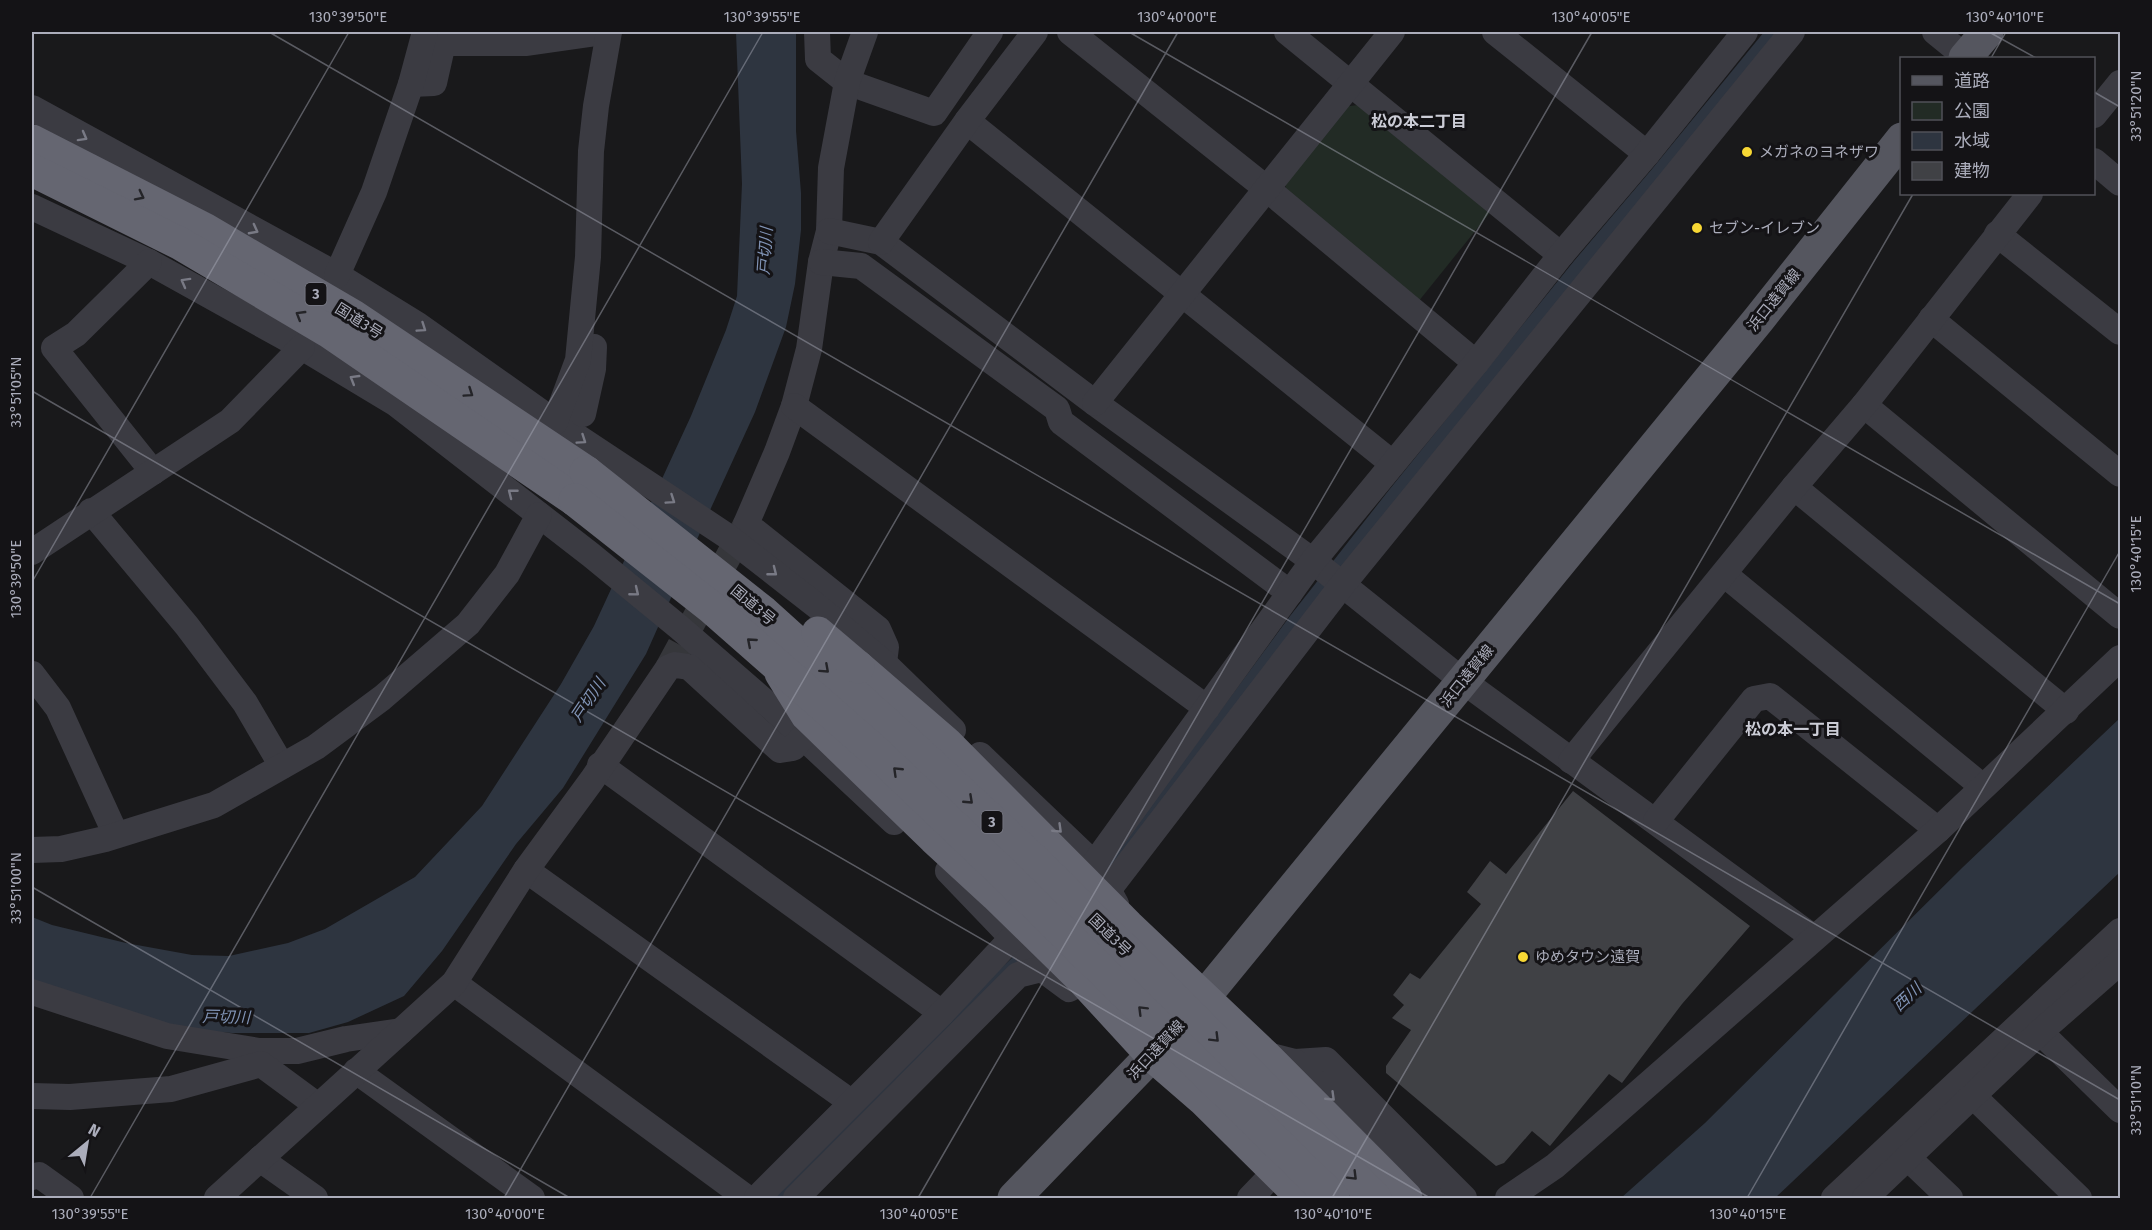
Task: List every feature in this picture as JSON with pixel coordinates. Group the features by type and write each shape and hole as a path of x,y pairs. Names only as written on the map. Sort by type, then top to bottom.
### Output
{"highway":[{"name":"国道3号","path":"32,141 206,230 353,316 596,480 763,612 917,751 1043,869 1375,1198"},
{"name":"国道3号","path":"32,170 181,244 328,331 596,480 712,608 877,753 1003,873 1333,1198"},
{"path":"596,480 732,567 797,616 871,665 1128,926 1205,996 1406,1198"},
{"path":"776,664 805,726 996,895 1084,981 1152,1055 1204,1100 1303,1198"}],"main road":[{"path":"1967,57 1987,32"},
{"name":"浜口遠賀線","path":"1014,1198 1152,1055 1205,996 1759,319 1900,142"}],"street":[{"path":"337,275 374,192 411,84 424,32"},
{"path":"411,84 434,84 443,43 527,43 606,32 591,151 588,257 578,360 555,422"},
{"path":"816,32 818,59 847,82 934,112 990,32"},
{"path":"865,32 847,82 831,168 829,231 820,262 809,349 794,406 746,524 878,629 886,646 871,665"},
{"path":"881,242 967,121 1035,32"},
{"path":"1070,32 1267,189 1476,363"},
{"path":"1287,32 1561,255"},
{"path":"1095,403 1392,32"},
{"path":"1495,32 1647,154"},
{"path":"1109,890 1343,585 1792,32"},
{"path":"1935,32 1965,57"},
{"path":"1094,864 1313,561 1476,363 1561,255 1647,154 1731,36"},
{"path":"2095,114 2121,83"},
{"path":"32,108 337,275 418,325 555,422 596,480 727,536 818,607 871,665 1094,864 1128,926"},
{"path":"967,121 1392,463"},
{"path":"2095,162 2121,183"},
{"path":"1571,761 1794,487 1864,405 2029,195"},
{"path":"32,207 149,262 302,347 395,403 544,521 591,555 772,708 805,726 1042,969 1069,989 1084,981"},
{"path":"829,231 881,242 1095,403 1313,561 1463,681 1814,938"},
{"path":"1997,234 2121,332"},
{"path":"583,414 593,369 597,291 588,257"},
{"path":"149,262 76,334 54,348 153,472"},
{"path":"820,262 861,266 1058,409 1061,422 1290,593"},
{"path":"1931,319 2121,474"},
{"path":"32,552 230,421 302,347"},
{"path":"1864,405 2121,616"},
{"path":"794,406 1207,708"},
{"path":"1794,487 2066,711"},
{"path":"91,511 186,626 245,703 282,766"},
{"path":"32,850 61,849 214,805 316,747 382,698 468,624 544,521"},
{"path":"1724,574 1983,787"},
{"path":"1508,1198 1555,1166 1938,830 2121,658"},
{"path":"217,1198 454,983 526,870 668,668 675,664 689,667 780,750 793,748 805,726"},
{"path":"32,674 58,708 116,835"},
{"path":"1656,821 1754,699 1770,696 1938,830"},
{"path":"600,765 942,1013"},
{"path":"526,870 851,1102"},
{"path":"1834,1198 2121,931"},
{"path":"757,1198 942,1013 1013,937"},
{"path":"1865,1198 2040,1032 2121,962"},
{"path":"796,1198 1018,975 1042,969"},
{"path":"454,983 747,1198"},
{"path":"32,992 167,1035 262,1057 318,1106"},
{"path":"32,1096 70,1097 171,1089 262,1057 346,1039 401,1031"},
{"path":"2040,1032 2121,1110"},
{"path":"1263,1053 1295,1062 1326,1060 1464,1198"},
{"path":"1295,1062 1432,1198"},
{"path":"356,1071 532,1198"},
{"path":"1973,1096 2079,1198"},
{"path":"1908,1158 1950,1198"},
{"path":"260,1159 315,1198"},
{"path":"1250,1198 1276,1172"},
{"path":"32,1177 39,1175 71,1198"}],"green space":[{"path":"1358,105 1492,210 1418,302 1286,192 1285,179 1342,107"}],"water":[{"name":"戸切川","path":"736,32 796,32 796,131 801,193 801,230 795,284 786,327 755,412 646,654 563,788 516,844 442,951 404,996 348,1022 309,1033 232,1033 195,1030 167,1024 32,981 32,917 52,925 126,943 192,955 229,956 288,943 325,929 415,877 482,806 561,684 594,626 691,416 726,330 737,296 742,184"},
{"path":"1764,32 1784,32 1117,873 784,1198 768,1198 968,999 1064,909 1173,775 1290,616 1389,490 1574,261"},
{"name":"西川","path":"2120,718 2120,872 1775,1198 1621,1198 1705,1123 1963,867"}],"building":[{"name":"ゆめタウン遠賀","path":"1573,791 1750,926 1682,1004 1622,1083 1609,1074 1550,1146 1532,1131 1504,1163 1496,1166 1386,1073 1386,1066 1411,1030 1392,1018 1404,1005 1393,995 1410,973 1420,979 1481,904 1467,892 1490,861 1506,874"}],"tunnel":[{"path":"668,668 746,524"}],"place":[{"name":"メガネのヨネザワ","path":"1747,152"},
{"name":"セブン-イレブン","path":"1697,228"},
{"name":"ゆめタウン遠賀","path":"1523,957"}],"district":[{"name":"松の本二丁目","path":"1419,121"},
{"name":"松の本一丁目","path":"1793,729"}]}
